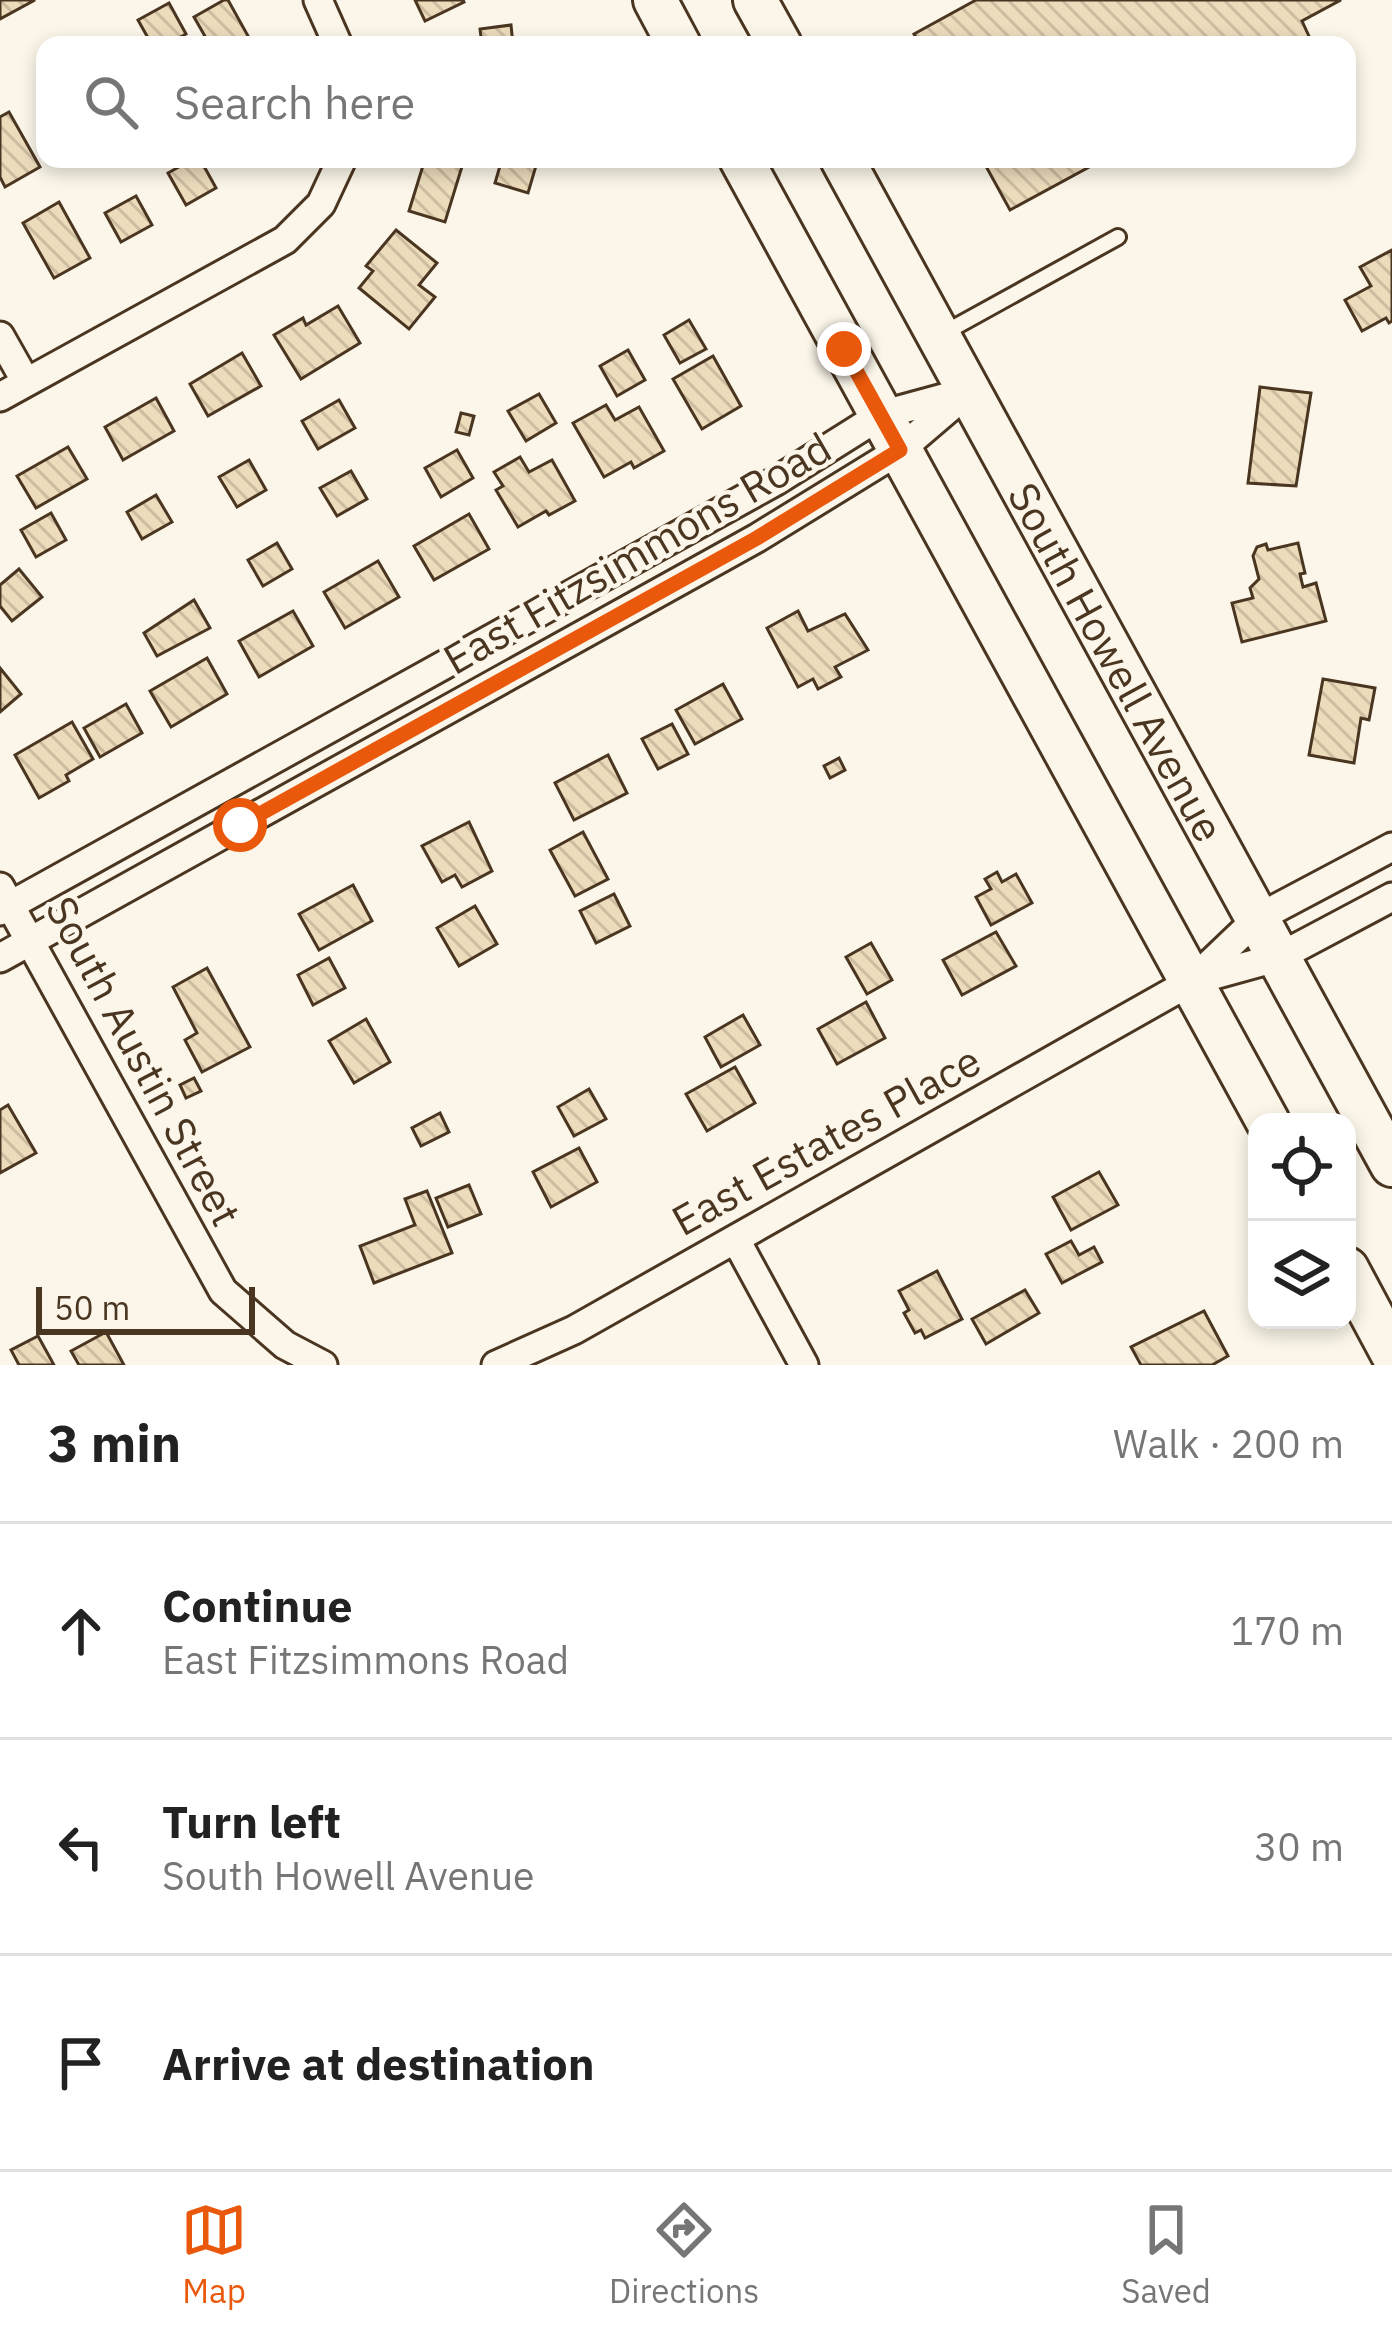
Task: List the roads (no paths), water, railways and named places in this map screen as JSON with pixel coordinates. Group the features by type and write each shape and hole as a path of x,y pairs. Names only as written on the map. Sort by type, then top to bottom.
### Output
{"main road":[{"path":"655,0 674,36"},
{"path":"755,0 772,36"},
{"name":"South Howell Avenue","path":"746,168 1263,1113"},
{"name":"South Howell Avenue","path":"847,168 1392,1166"},
{"path":"1356,1286 1392,1353"}],"street":[{"path":"318,0 334,36"},
{"path":"0,397 285,240 321,204 339,168"},
{"path":"0,336 26,382"},
{"name":"East Fitzsimmons Road","path":"4,901 220,789 776,481 891,433 970,391"},
{"name":"East Fitzsimmons Road","path":"0,958 757,538 891,433 970,391"},
{"path":"574,592 595,628"},
{"path":"398,690 418,725"},
{"path":"220,789 240,825"},
{"path":"1192,981 1258,918 1392,847"},
{"path":"1192,981 1279,957 1392,897"},
{"name":"South Austin Street","path":"4,901 31,941 223,1292 285,1345 322,1365"},
{"name":"East Estates Place","path":"496,1365 574,1330 1192,981"},
{"path":"736,1240 804,1365"}],"lane":[{"path":"939,335 1118,237"}]}
